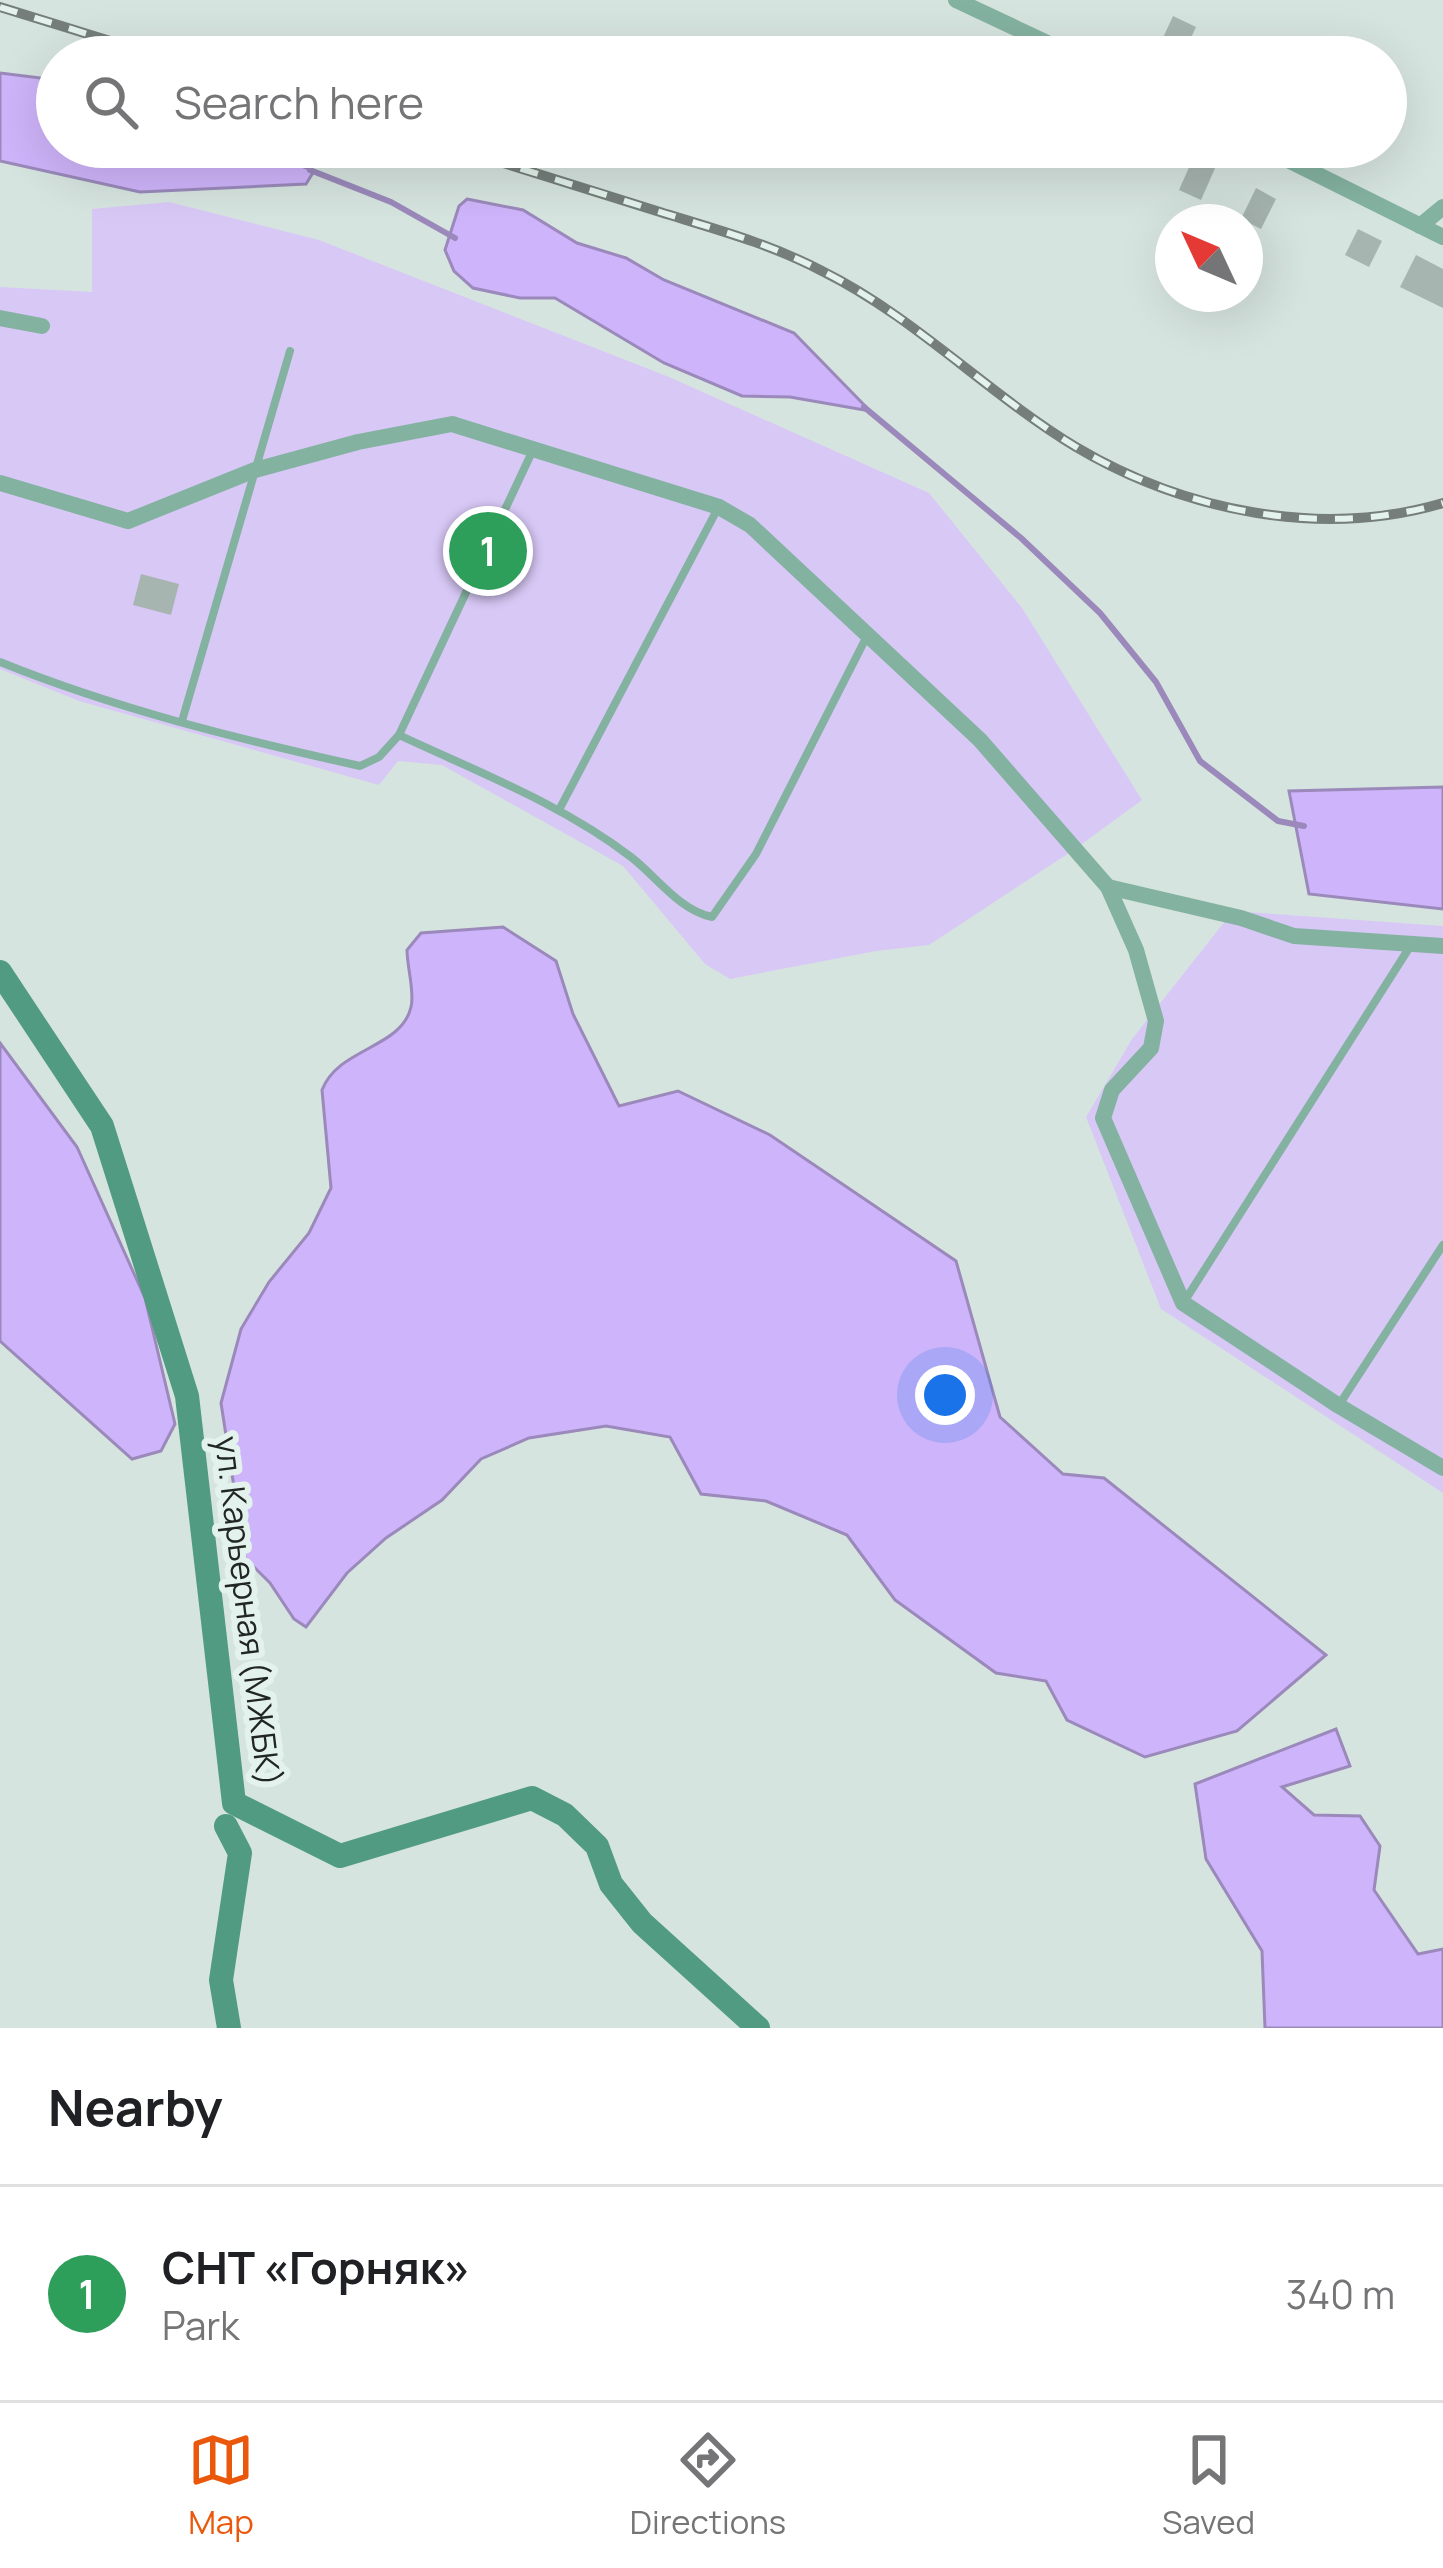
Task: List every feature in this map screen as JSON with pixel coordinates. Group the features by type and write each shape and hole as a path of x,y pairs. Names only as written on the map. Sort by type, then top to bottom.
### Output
{"street":[{"path":"956,0 1032,36"},
{"path":"1304,168 1443,237"},
{"path":"1420,226 1443,207"},
{"path":"1420,226 1443,224"},
{"path":"0,318 42,326"},
{"path":"0,483 128,521 255,470 358,442 452,424 718,507 750,525 980,740 1108,887 1136,950 1156,1021 1151,1048 1112,1090 1103,1118 1183,1303 1443,1468"},
{"path":"1108,887 1240,918 1294,936 1443,946"},
{"name":"ул. Карьерная (МЖБК)","path":"0,972 102,1126 187,1396 234,1803 340,1856 532,1798 565,1815 597,1846 611,1884 641,1923 758,2028"},
{"name":"ул. Карьерная (МЖБК)","path":"226,1826 240,1852 221,1980 229,2028"}],"lane":[{"path":"182,721 290,352"},
{"path":"0,662 77,693 360,766 379,757 399,735 532,451"},
{"path":"559,810 718,507"},
{"path":"399,735 559,810 631,857 698,914 712,917 756,854 868,635"},
{"path":"1183,1303 1413,943"},
{"path":"1339,1406 1443,1245"}],"shaded area":[{"path":"0,73 36,77 36,168 314,171 306,184 140,192 0,161"},
{"path":"467,199 523,210 577,243 626,258 664,280 794,333 870,411 790,397 742,396 664,363 555,298 520,298 473,288 454,271 445,250 459,206"},
{"path":"169,202 319,240 669,377 929,493 1022,608 1142,800 929,945 730,979 705,964 623,866 442,765 398,761 379,785 79,701 0,669 0,287 92,292 92,209"},
{"path":"1443,787 1443,909 1309,894 1289,791"},
{"path":"1233,911 1443,926 1443,1493 1161,1309 1086,1117 1132,1039"},
{"path":"503,927 556,961 573,1014 619,1106 678,1091 770,1135 956,1261 1000,1417 1063,1474 1104,1478 1326,1655 1237,1731 1145,1757 1067,1720 1046,1681 996,1673 895,1600 847,1535 766,1501 701,1494 670,1437 606,1426 529,1438 481,1459 442,1500 386,1538 347,1573 306,1627 294,1619 270,1583 245,1558 221,1403 241,1329 269,1282 309,1233 331,1188 322,1090 342,1065 405,1021 412,1001 407,950 421,933"},
{"path":"0,1043 77,1147 145,1298 175,1424 161,1451 132,1459 0,1341"},
{"path":"1336,1729 1350,1766 1282,1787 1314,1815 1360,1816 1380,1846 1374,1890 1418,1954 1443,1949 1443,2028 1265,2028 1262,1951 1206,1859 1195,1784"}],"building":[{"path":"1173,16 1196,27 1192,36 1164,36"},
{"path":"1189,168 1215,168 1201,200 1179,190"},
{"path":"1256,188 1276,199 1263,225 1263,204 1248,204"},
{"path":"1358,229 1382,241 1369,267 1345,255"},
{"path":"1416,255 1443,269 1443,308 1400,287"},
{"path":"141,574 179,584 171,615 133,605"}],"waterway":[{"path":"310,170 391,202 455,238"},
{"path":"864,407 1021,538 1100,613 1156,682 1200,761 1278,821 1304,826"}],"railway":[{"path":"0,7 94,36"},
{"path":"520,168 803,261 889,310 1076,447 1162,488 1207,502 1302,518 1397,514 1443,503"}],"place":[{"name":"СНТ «Горняк»","path":"488,551"}]}
